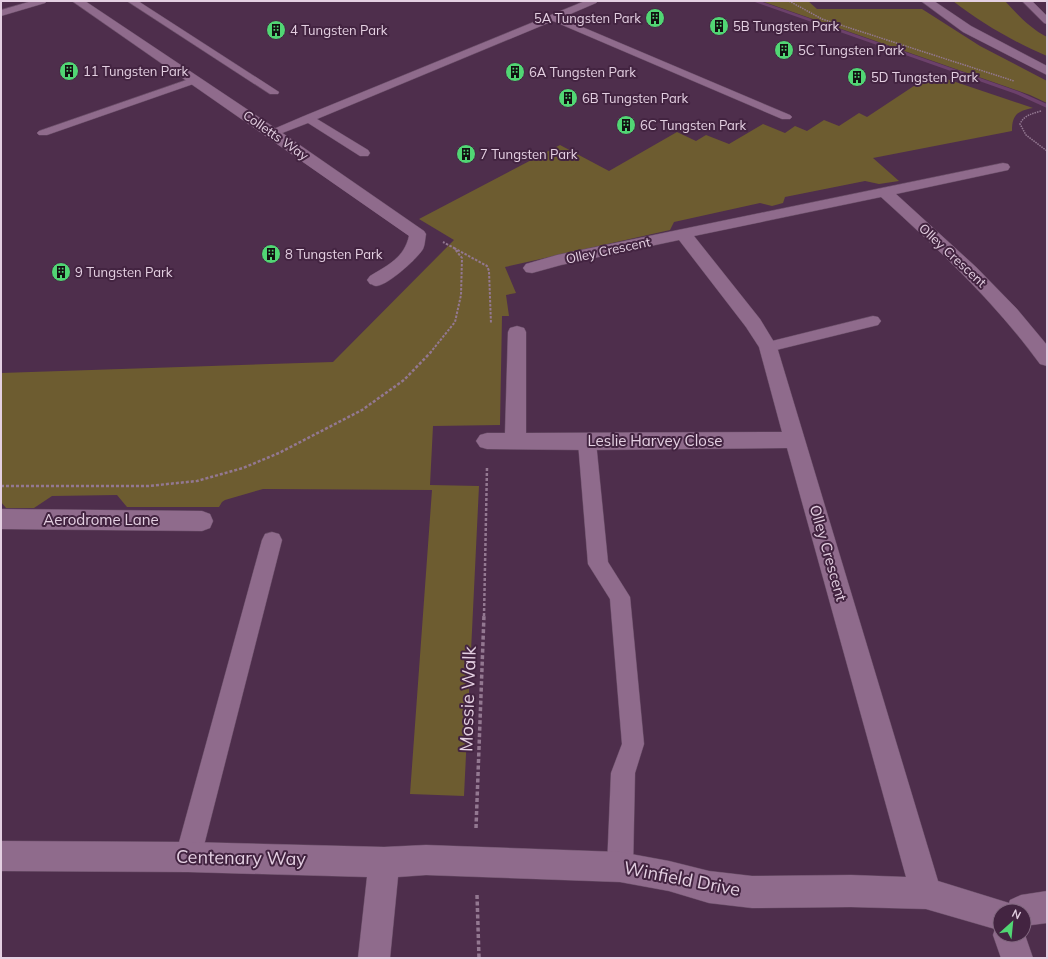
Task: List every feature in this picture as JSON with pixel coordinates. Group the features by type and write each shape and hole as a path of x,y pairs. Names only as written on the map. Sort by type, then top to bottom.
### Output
{"street":[{"name":"Colletts Way","path":"78,1 273,133 418,234"},
{"path":"927,1 967,29 1047,71"},
{"name":"Olley Crescent","path":"532,268 557,260 684,235 1003,167"},
{"name":"Olley Crescent","path":"884,192 946,247 1002,301 1028,332 1047,359"},
{"path":"376,280 402,263 415,248 418,234"},
{"name":"Olley Crescent","path":"684,235 753,323 768,347 926,894"},
{"path":"515,441 516,332"},
{"name":"Leslie Harvey Close","path":"487,441 587,442 795,440"},
{"name":"Aerodrome Lane","path":"1,519 202,520"},
{"name":"Centenary Way","path":"1,856 188,857 384,862"},
{"name":"Winfield Drive","path":"384,862 426,860 620,867 669,876 709,887 752,892 851,891 926,894 992,913"},
{"path":"374,958 384,862"},
{"path":"1032,909 1047,907"},
{"path":"1012,943 1017,958"}],"lane":[{"path":"1,13 42,1"},
{"path":"132,1 274,92"},
{"path":"273,133 551,17 593,1"},
{"path":"1027,1 1047,21"},
{"path":"551,17 786,117"},
{"path":"43,133 195,80"},
{"path":"308,118 364,153"},
{"path":"768,347 873,321"},
{"path":"587,442 598,564 620,597 633,744 623,773 620,867"},
{"path":"188,857 272,540"}],"path":[{"path":"789,1 822,19 1015,82"},
{"path":"1041,111 1024,117 1020,121 1020,128 1025,135 1047,151"},
{"path":"418,234 439,240 487,266 489,271 491,329"},
{"path":"1,486 148,486 197,481 243,468 279,453 329,428 362,410 404,380 434,349 455,322 461,295 462,258 454,248"},
{"name":"Mossie Walk","path":"479,958 475,862 488,484 487,441"}],"shaded area":[{"path":"761,1 808,1 817,9 922,9 980,46 1047,81 1047,103 1030,95"},
{"path":"953,1 1005,1 1030,25 1047,37 1047,56 998,32"},
{"path":"932,74 1033,108 1019,112 1014,117 1012,131 873,158 899,181 879,184 865,181 785,197 783,203 772,206 760,203 674,222 670,230 505,267 516,293 506,295 509,316 502,316 500,425 433,426 430,485 479,486 464,796 410,794 432,490 263,489 225,500 219,507 127,507 117,495 52,496 34,508 6,508 1,502 1,373 333,362 454,240 419,219 560,145 609,171 677,132 696,141 706,135 729,144 763,124 785,133 795,126 807,131 824,120 839,126 859,113 867,117"}],"waterway":[{"path":"755,1 1018,93 1047,106"}],"place":[{"name":"5A Tungsten Park","path":"655,18"},
{"name":"5B Tungsten Park","path":"719,26"},
{"name":"4 Tungsten Park","path":"276,30"},
{"name":"5C Tungsten Park","path":"784,50"},
{"name":"11 Tungsten Park","path":"69,71"},
{"name":"6A Tungsten Park","path":"515,72"},
{"name":"5D Tungsten Park","path":"857,77"},
{"name":"6B Tungsten Park","path":"568,98"},
{"name":"6C Tungsten Park","path":"626,125"},
{"name":"7 Tungsten Park","path":"466,154"},
{"name":"8 Tungsten Park","path":"271,254"},
{"name":"9 Tungsten Park","path":"61,272"}]}
